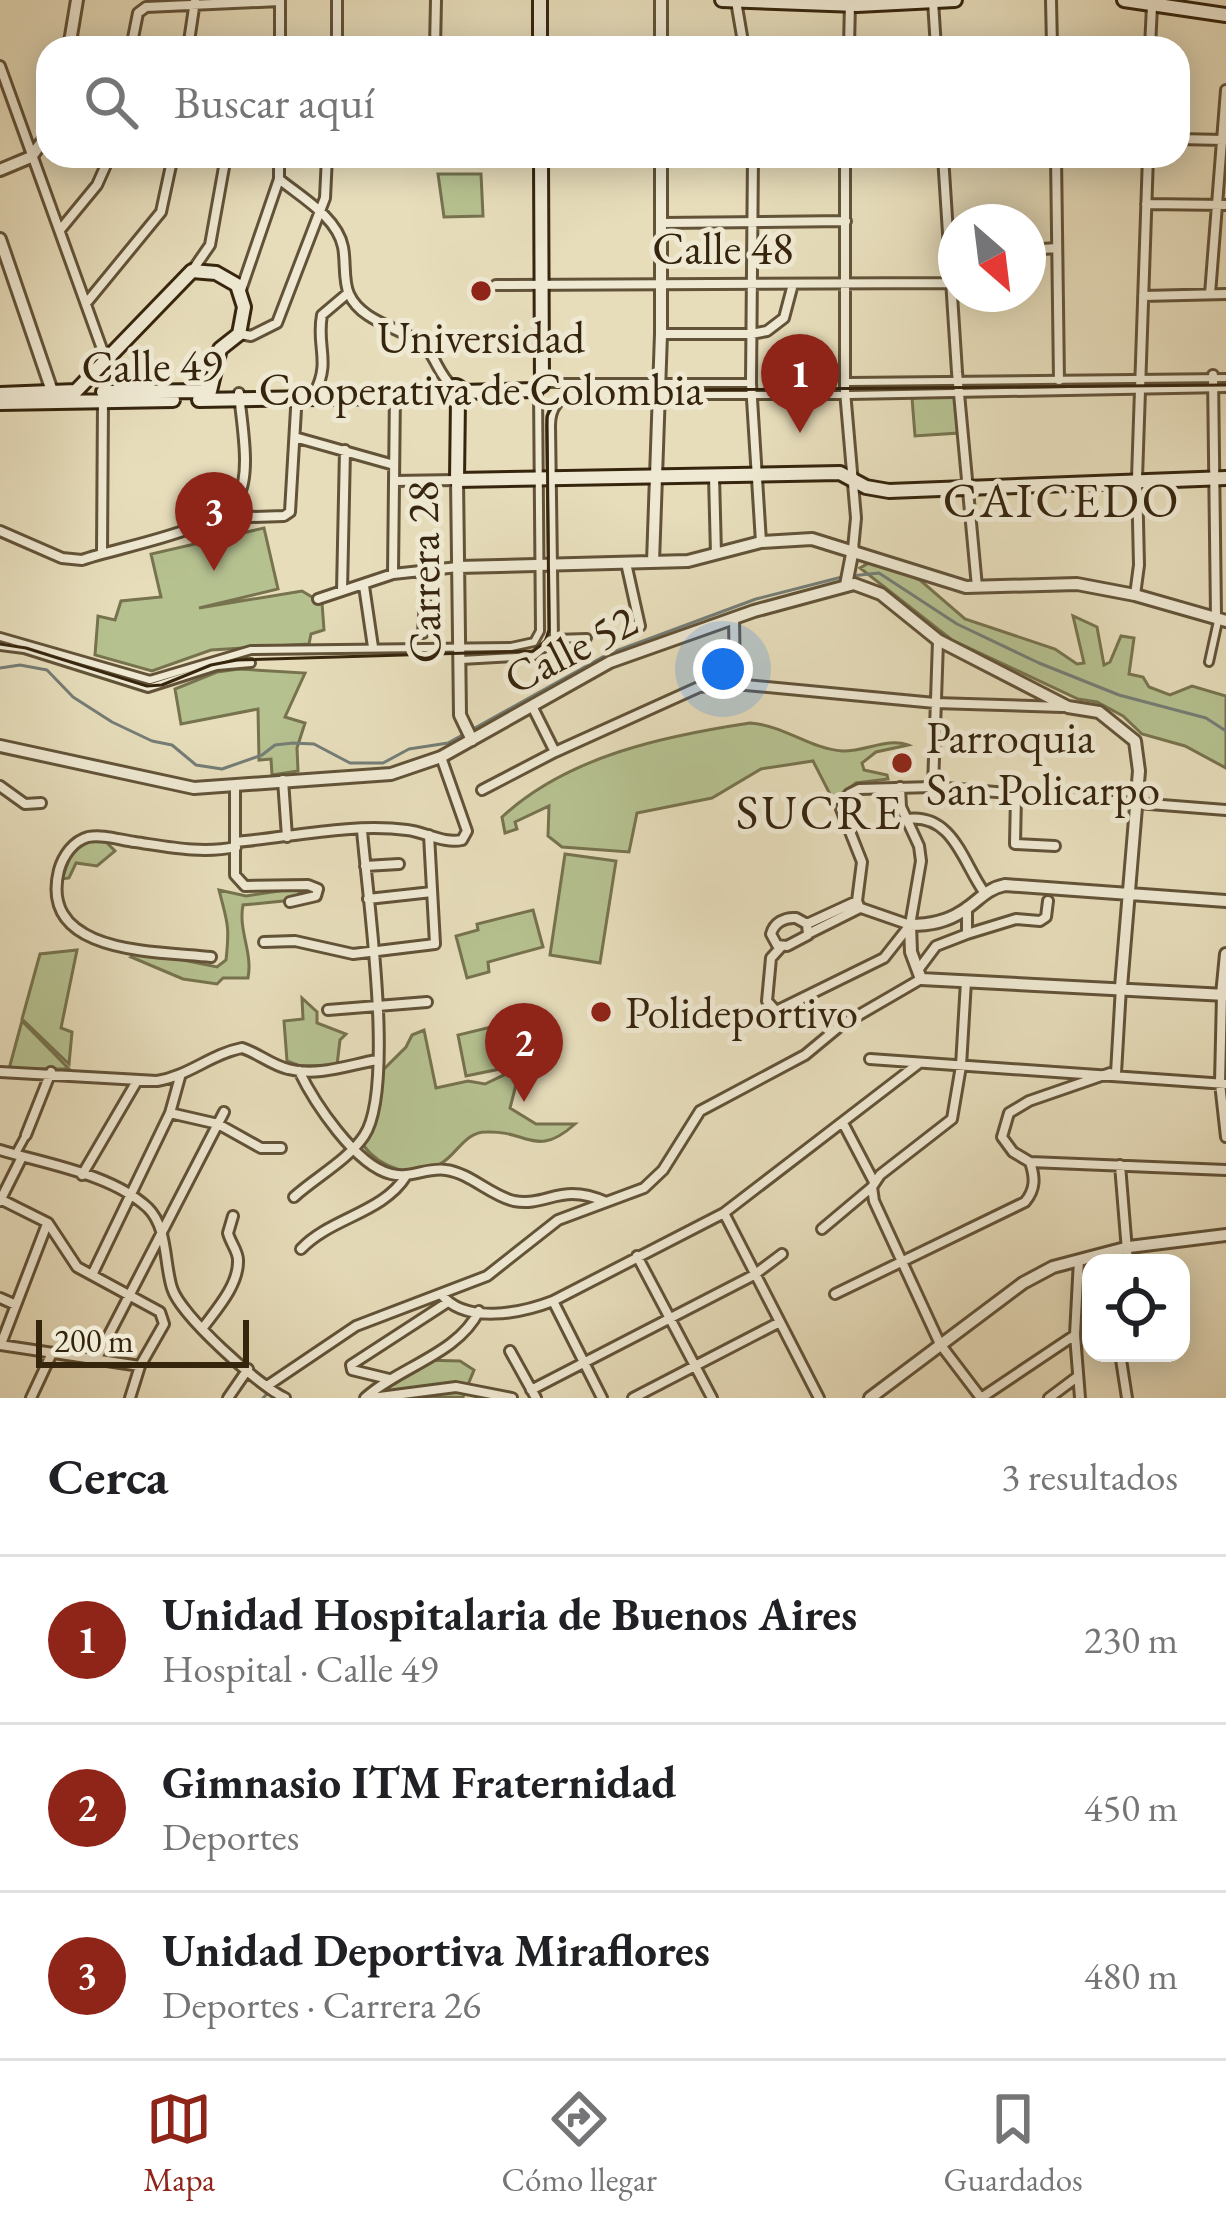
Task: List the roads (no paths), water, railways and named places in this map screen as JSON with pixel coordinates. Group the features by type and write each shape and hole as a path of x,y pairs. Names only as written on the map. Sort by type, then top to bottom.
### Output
{"main road":[{"path":"540,0 540,36"},
{"path":"722,0 955,0"},
{"path":"1124,0 1226,15"},
{"path":"540,386 541,168"},
{"path":"204,256 216,273"},
{"path":"103,397 105,366 124,340 192,272 216,273 241,292 244,307 239,334 220,350 214,380"},
{"path":"105,366 123,392"},
{"name":"Calle 49","path":"0,394 69,393 105,366"},
{"name":"Calle 49","path":"103,397 123,392 207,392 214,380 239,397"},
{"name":"Calle 49","path":"0,403 103,397 454,393 540,386"},
{"name":"Carrera 28","path":"454,393 457,480"},
{"name":"Calle 49","path":"297,395 395,394"},
{"path":"457,480 840,473 880,491 1137,483 1220,474"}],"street":[{"path":"71,36 77,0"},
{"path":"337,0 337,36"},
{"path":"435,36 436,0"},
{"path":"661,0 661,36"},
{"path":"1051,0 1052,36"},
{"path":"133,36 138,13 146,7 280,1 280,36"},
{"path":"736,1 742,36"},
{"path":"933,1 936,36"},
{"path":"190,36 195,2"},
{"path":"849,36 850,2"},
{"path":"1150,36 1152,6"},
{"path":"0,66 99,332 105,366"},
{"path":"1210,294 1221,205 1226,90"},
{"path":"1190,139 1224,140"},
{"path":"0,170 36,150"},
{"path":"58,231 97,185 105,168"},
{"path":"87,302 161,212 170,168"},
{"path":"192,272 204,256 218,214 224,168"},
{"path":"241,292 279,168"},
{"path":"239,334 251,336 277,322 320,212 327,168"},
{"path":"653,562 661,168"},
{"path":"753,168 751,383 760,542"},
{"path":"845,168 844,391 853,549 847,582 874,589 938,640 1068,707"},
{"path":"944,168 948,204"},
{"path":"1056,168 1059,380"},
{"path":"1135,595 1140,551 1137,483 1148,168"},
{"path":"279,179 320,212 341,239 347,292 376,320 421,343 454,393"},
{"path":"1146,204 1221,205"},
{"path":"660,223 846,221"},
{"path":"0,239 53,394"},
{"path":"1046,249 1057,248"},
{"name":"Calle 48","path":"496,285 938,283"},
{"path":"661,334 751,334 776,326 789,310 793,284"},
{"path":"315,392 325,366 322,315 347,292"},
{"path":"1143,296 1226,294"},
{"path":"952,312 977,587"},
{"path":"99,332 109,341 124,340"},
{"name":"Calle 49","path":"849,382 958,386 1226,378"},
{"name":"Calle 49","path":"540,386 752,396 845,395 1059,380 1140,384"},
{"path":"1209,662 1220,618 1220,474 1213,380"},
{"name":"Calle 49","path":"1213,380 1226,388"},
{"name":"Calle 49","path":"545,478 551,417 558,403 571,396 751,383"},
{"path":"0,642 150,680 251,650 373,647 523,658 542,653 554,639 546,565 540,386"},
{"path":"393,574 395,394"},
{"path":"251,517 290,512 297,395"},
{"path":"102,553 103,397"},
{"path":"0,531 62,558 82,560 214,519 239,496 245,458 239,397"},
{"path":"297,437 394,465"},
{"path":"342,591 345,450"},
{"path":"714,476 716,554"},
{"path":"394,481 457,480"},
{"name":"Carrera 28","path":"457,480 461,720 469,735"},
{"path":"318,599 393,574 427,569 688,561 760,542 812,539 926,576 977,587 1064,583 1135,595 1220,618"},
{"path":"850,564 874,556"},
{"path":"626,562 640,626"},
{"path":"460,653 534,643 540,631 546,565"},
{"path":"423,633 427,569"},
{"name":"Calle 52","path":"0,746 194,788 391,774 441,757 469,735 610,662 847,582"},
{"path":"364,586 373,647"},
{"path":"734,618 735,684"},
{"path":"554,639 587,638"},
{"path":"932,787 938,640"},
{"path":"0,642 148,688 217,666 251,663"},
{"path":"482,790 699,687 735,684 935,703 1099,712 1135,741 1139,757 1113,1073"},
{"path":"532,706 555,752"},
{"path":"211,957 145,950 81,935 65,922 57,906 59,870 69,849 94,836 209,852 287,837 362,830 406,830 451,842 462,840 467,831 441,757"},
{"path":"283,780 287,837"},
{"path":"235,784 238,883 318,889 316,896 290,902"},
{"path":"0,786 25,804 41,803"},
{"path":"900,787 898,797 921,861 910,926 911,952 920,974"},
{"path":"858,904 862,862 841,816 843,802 859,789 932,787 1226,810"},
{"path":"1016,795 1015,844 1055,846"},
{"path":"907,819 931,821 950,834 984,892"},
{"path":"294,1197 354,1148 369,1128 376,1106 377,1004 362,830"},
{"path":"264,943 296,941 343,953 436,944 429,835"},
{"path":"365,866 399,864"},
{"path":"910,926 884,958 776,1011 767,1001 771,958 781,947 858,904 910,926 945,920 984,892 1005,885 1226,901"},
{"path":"368,898 432,892"},
{"path":"389,1379 350,1369 445,1298 487,1276 558,1220 644,1188 663,1170 700,1111 805,1055 840,1025 920,974 936,946 1016,919 1040,921 1046,917 1048,901"},
{"path":"967,908 968,934"},
{"path":"781,947 771,934 777,924 791,917 807,930"},
{"path":"1226,955 1226,1137"},
{"path":"920,974 1224,995"},
{"path":"822,1229 952,1119 961,1066 966,978"},
{"path":"328,1010 428,1002"},
{"path":"0,1072 137,1081 180,1077 242,1048 299,1071 377,1060"},
{"path":"870,1059 1223,1083"},
{"path":"267,1387 356,1326 445,1298 479,1311 516,1314 553,1301 724,1213 918,1064"},
{"path":"299,1071 310,1096 354,1148 381,1170 406,1176 448,1170 516,1202 576,1192 607,1203"},
{"path":"51,1072 0,1199 48,1223 77,1267 130,1294 163,1318 130,1398"},
{"path":"1113,1073 1029,1101 1010,1113 1002,1125 1002,1137 1013,1152 1030,1162 1226,1170"},
{"path":"92,1275 170,1114 180,1077"},
{"path":"82,1175 137,1081"},
{"path":"97,1358 224,1112"},
{"path":"170,1114 218,1124 261,1148 281,1148"},
{"path":"843,1123 940,1344 977,1396 1075,1335"},
{"path":"0,1150 82,1175 131,1197 153,1214 178,1303 281,1398"},
{"path":"835,1294 1014,1208 1031,1195 1030,1162"},
{"path":"1120,1165 1121,1253"},
{"path":"301,1249 313,1237 386,1196 406,1176"},
{"path":"724,1213 818,1398"},
{"path":"202,1329 225,1298 238,1264 238,1254 228,1239 233,1216"},
{"path":"48,1223 0,1345 140,1366"},
{"path":"870,1398 1037,1274 1079,1260 1226,1235"},
{"path":"510,1351 533,1394 754,1275 782,1254"},
{"path":"637,1256 712,1398"},
{"path":"1079,1260 1075,1335 1080,1398"},
{"path":"0,1298 16,1305"},
{"path":"553,1301 602,1398"},
{"path":"375,1398 389,1379 465,1333 479,1311"},
{"path":"633,1398 778,1323"},
{"path":"31,1398 52,1353"},
{"path":"1121,1362 1127,1398"},
{"path":"228,1398 248,1369"},
{"path":"1049,1398 1078,1376"},
{"path":"375,1398 456,1387 512,1398"},
{"path":"470,1398 478,1389"}],"waterway":[{"path":"851,576 879,573 957,624 1039,663 1119,695 1206,718 1226,731"},
{"path":"0,668 20,665 47,670 73,697 112,722 172,745 196,765 222,769 262,755 275,745 293,743 314,744 350,763 383,763 409,749 448,743 608,654 756,599 842,577"},
{"path":"263,1398 268,1393"}],"tram line":[{"path":"0,644 147,686 237,660 533,651 545,642 549,630 547,416 557,398 572,391 1226,385"}],"place":[{"name":"Universidad Cooperativa de Colombia","path":"481,291"},
{"name":"Unidad Hospitalaria de Buenos Aires","path":"800,433"},
{"name":"Unidad Deportiva Miraflores","path":"214,571"},
{"name":"Parroquia San Policarpo","path":"902,763"},
{"name":"Polideportivo","path":"601,1012"},
{"name":"Gimnasio ITM Fraternidad","path":"524,1102"}],"district":[{"name":"CAICEDO","path":"1062,500"},
{"name":"SUCRE","path":"820,812"}]}
